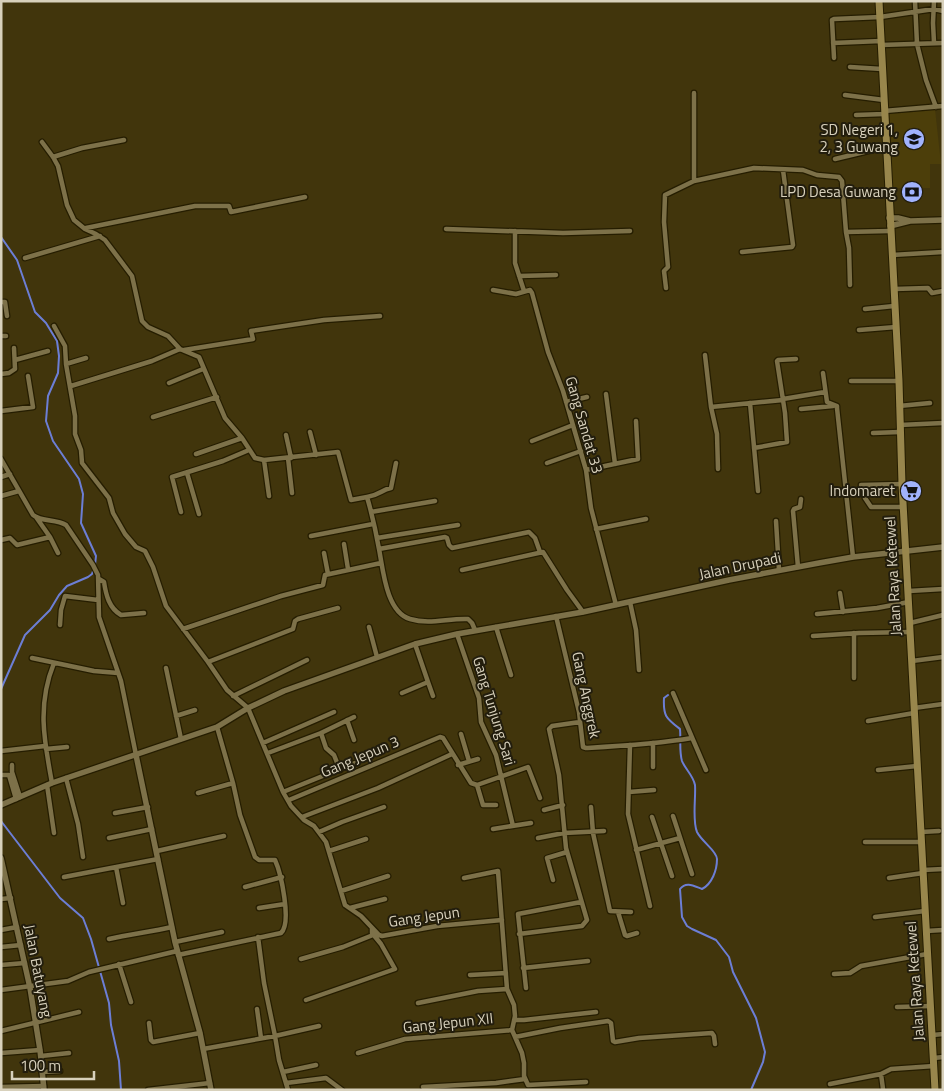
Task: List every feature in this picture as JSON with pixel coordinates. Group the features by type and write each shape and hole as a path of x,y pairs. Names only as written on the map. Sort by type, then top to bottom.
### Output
{"main road":[{"name":"Jalan Raya Ketewel","path":"879,1 885,147 899,381 903,507 909,591 916,766 935,1090"}],"street":[{"path":"915,1 917,44 926,80 936,107"},
{"path":"934,1 934,44"},
{"path":"834,58 832,20 834,19 880,17 934,9 943,11"},
{"path":"833,44 943,43"},
{"path":"850,67 882,69"},
{"path":"694,93 694,181"},
{"path":"845,94 884,100"},
{"path":"856,114 943,106"},
{"path":"53,157 99,144 124,140"},
{"path":"42,142 58,166 67,205 74,220 85,229 100,236 132,276 142,321 148,327 168,336 181,349 198,357 227,421 242,438 255,458 264,460 338,452 351,500 378,495 385,489 391,488 396,463"},
{"path":"835,158 885,147"},
{"path":"666,288 664,271 668,267 664,197 668,193 694,181 754,168 803,170 817,176 839,177 842,181 849,248 850,285"},
{"path":"742,252 792,247 794,245 783,170"},
{"path":"85,229 195,206 229,206 231,212 306,198"},
{"path":"846,232 910,221 943,220"},
{"path":"446,229 563,233 630,231"},
{"path":"493,290 516,294 524,291 515,263 515,231"},
{"path":"25,258 100,236"},
{"path":"892,256 943,252"},
{"path":"519,276 556,275"},
{"path":"894,289 928,288 932,293 943,291"},
{"name":"Gang Sandat 33","path":"524,291 530,290 532,293 548,352 573,425 586,470 591,508 616,605"},
{"path":"1,302 5,302 7,316"},
{"path":"865,309 894,306"},
{"path":"70,386 152,361 181,349 253,339 252,331 333,319 380,316"},
{"path":"54,326 65,346 66,364 75,416 74,434 80,450 82,463 109,498 113,513 128,538 136,547 145,551 153,567 166,606 208,662 226,690 248,708"},
{"path":"858,330 896,327"},
{"path":"1,374 15,370 14,348"},
{"path":"15,360 48,351"},
{"path":"705,355 711,407 717,434 718,469"},
{"path":"66,364 86,358"},
{"path":"754,448 786,442 785,413 777,360 796,359"},
{"path":"169,383 203,369"},
{"path":"823,373 827,402 837,406"},
{"path":"1,411 33,407 28,376"},
{"path":"851,382 899,381"},
{"path":"711,407 825,392"},
{"path":"606,394 615,464"},
{"path":"153,416 217,397"},
{"path":"566,402 587,397"},
{"path":"899,406 930,402"},
{"path":"750,403 758,492"},
{"path":"801,409 837,406"},
{"path":"837,406 853,557"},
{"path":"586,470 638,459 640,457 636,421"},
{"path":"873,433 943,423"},
{"path":"532,441 573,425"},
{"path":"310,432 316,455"},
{"path":"286,435 290,458 292,493"},
{"path":"196,454 242,438"},
{"path":"181,512 171,478 249,450"},
{"path":"547,463 580,451"},
{"path":"264,460 269,496"},
{"path":"2,462 32,515 50,537 58,553"},
{"path":"187,473 200,514"},
{"path":"1,477 10,474"},
{"path":"861,485 902,484"},
{"path":"1,496 19,491"},
{"path":"367,497 372,512 384,582 390,597 401,614 408,619 419,621 440,622 468,619 472,622 475,630"},
{"path":"865,498 872,507 903,507"},
{"path":"798,566 793,511 800,507 801,499"},
{"path":"372,512 435,501"},
{"path":"36,518 61,522 66,525 93,565 99,579 99,617 118,673 148,807 175,942 200,1034 211,1087 148,1090"},
{"path":"596,530 646,519"},
{"path":"776,521 779,570"},
{"path":"311,536 373,524"},
{"path":"377,538 458,525"},
{"path":"379,549 445,537 448,538 449,545 452,548 529,532 535,538 540,552"},
{"path":"1,540 10,538 17,545 50,537"},
{"path":"344,544 348,570"},
{"name":"Jalan Drupadi","path":"1,805 49,784 217,727 248,708 284,691 415,644 475,630 572,614 798,566 906,550 943,547"},
{"path":"462,570 540,552 545,553 581,612"},
{"path":"324,553 328,574"},
{"path":"183,629 323,584 325,575 381,563"},
{"path":"99,579 104,582 106,598 118,614 144,613"},
{"path":"909,591 943,589"},
{"path":"840,593 843,612"},
{"path":"60,625 61,610 66,596 98,600"},
{"path":"630,602 636,630 639,670"},
{"path":"817,614 909,602"},
{"path":"208,662 293,629 298,618 338,608"},
{"path":"910,623 943,615"},
{"name":"Gang Anggrek","path":"556,616 579,712 582,746 584,748 677,741 692,738"},
{"path":"369,627 377,657"},
{"path":"496,627 510,675"},
{"path":"813,636 910,632"},
{"path":"854,633 854,678"},
{"name":"Gang Tunjung Sari","path":"457,634 479,698 481,722 496,755 513,826"},
{"path":"415,644 433,696"},
{"path":"912,661 943,657"},
{"path":"32,658 94,671 118,673"},
{"path":"233,696 307,660"},
{"path":"54,663 45,687 42,721 54,833"},
{"path":"166,668 181,739"},
{"path":"402,693 428,682"},
{"path":"674,694 706,770"},
{"path":"868,721 943,704"},
{"name":"Gang Jepun","path":"248,708 283,792 302,818 320,832 329,851 345,905 369,923 372,928 382,936 437,926 502,920"},
{"path":"176,716 195,710"},
{"path":"263,743 334,712"},
{"path":"268,753 321,733 354,717"},
{"path":"347,720 354,740"},
{"path":"519,934 582,926 587,920 567,852 559,775 549,729 552,726 580,722"},
{"path":"1,990 68,981 119,964 281,933 283,931 285,904 282,877 275,860 259,860 255,857 240,815 217,727"},
{"path":"321,733 326,748 334,755 340,770"},
{"path":"461,734 469,761"},
{"name":"Gang Jepun 3","path":"289,800 442,737 452,754"},
{"path":"652,743 654,767"},
{"path":"630,745 628,814 650,906"},
{"path":"1,751 68,747"},
{"path":"302,818 378,788 452,754 471,783 477,785 529,767 540,798"},
{"path":"458,765 478,759"},
{"path":"283,792 355,764"},
{"path":"12,765 18,798"},
{"path":"878,770 916,766"},
{"path":"1,775 9,775 18,798"},
{"path":"66,778 78,824 83,857"},
{"path":"198,792 233,783"},
{"path":"477,785 483,805 496,805"},
{"path":"629,792 654,790"},
{"path":"544,810 563,805"},
{"path":"115,813 148,807"},
{"path":"320,832 384,807"},
{"path":"591,808 593,833 610,911 631,912"},
{"path":"673,816 692,874"},
{"path":"652,817 672,876"},
{"path":"493,829 531,824"},
{"path":"109,838 152,829"},
{"path":"538,838 564,833 604,831"},
{"path":"921,832 939,831"},
{"path":"156,851 224,836"},
{"path":"636,850 680,838"},
{"path":"329,851 366,839"},
{"path":"865,842 921,842"},
{"path":"553,880 547,858 567,852"},
{"name":"Jalan Batuyang","path":"1,858 30,986 44,1088"},
{"path":"64,877 158,859"},
{"path":"116,867 122,903"},
{"path":"889,878 943,869"},
{"path":"464,878 498,871 507,989 514,1005 512,1030 524,1060 525,1079 528,1085 586,1082"},
{"path":"341,891 388,876"},
{"path":"245,887 282,877"},
{"path":"1,899 11,898"},
{"path":"350,908 384,899"},
{"path":"526,988 519,934 518,917 520,912 581,902"},
{"path":"259,908 285,904"},
{"path":"875,917 925,911"},
{"path":"618,912 624,935 637,933"},
{"path":"1,930 18,927"},
{"path":"109,939 136,932 148,932 172,927"},
{"path":"306,1000 395,969 381,944 371,932 372,928"},
{"path":"926,931 943,930"},
{"path":"175,942 222,932"},
{"path":"301,959 351,944 373,935"},
{"path":"258,937 264,983 276,1036 278,1060 288,1090"},
{"path":"1,947 21,945"},
{"path":"834,974 850,973 861,966 927,954"},
{"path":"524,968 588,961"},
{"path":"1,965 24,963"},
{"path":"119,964 130,1002"},
{"path":"470,975 506,973"},
{"path":"418,1003 478,991 507,989"},
{"path":"897,1007 931,1006"},
{"path":"257,1009 261,1038"},
{"path":"1,1032 78,1012"},
{"path":"514,1020 596,1012"},
{"path":"516,1038 560,1028 608,1021 611,1023 613,1041 615,1042 639,1038 712,1033 715,1044"},
{"path":"149,1023 151,1040 153,1042 200,1034"},
{"path":"203,1048 276,1036 319,1026"},
{"name":"Gang Jepun XII","path":"358,1053 412,1038 512,1030"},
{"path":"933,1035 943,1034"},
{"path":"1,1053 70,1053"},
{"path":"934,1058 943,1057"},
{"path":"283,1072 316,1065"},
{"path":"830,1084 881,1074 891,1069 934,1066"},
{"path":"42,1072 60,1071"},
{"path":"881,1074 882,1089"},
{"path":"286,1083 326,1078 342,1090"},
{"path":"423,1086 496,1083 525,1079"},
{"path":"1,1087 44,1088"}],"shaded area":[{"name":"SD Negeri 1, 2, 3 Guwang","path":"935,109 941,164 930,164 930,188 891,188 889,113"}],"waterway":[{"path":"1,237 17,260 35,312 46,323 57,341 59,356 58,373 48,396 46,421 53,441 79,479 83,494 81,523 96,556 92,574 67,586 50,610 25,635 1,689"},
{"path":"668,695 664,698 665,713 680,729 682,761 693,778 695,785 694,815 697,832 715,853 717,859 713,876 706,887 702,889 685,885 680,889 682,917 687,926 716,940 729,957 733,972 756,1018 765,1052 763,1062 751,1090"},
{"path":"1,821 60,898 83,918 91,939 109,1003 111,1025 119,1061 121,1090"}],"place":[{"name":"SD Negeri 1, 2, 3 Guwang","path":"914,139"},
{"name":"LPD Desa Guwang","path":"912,192"},
{"name":"Indomaret","path":"911,491"}]}
